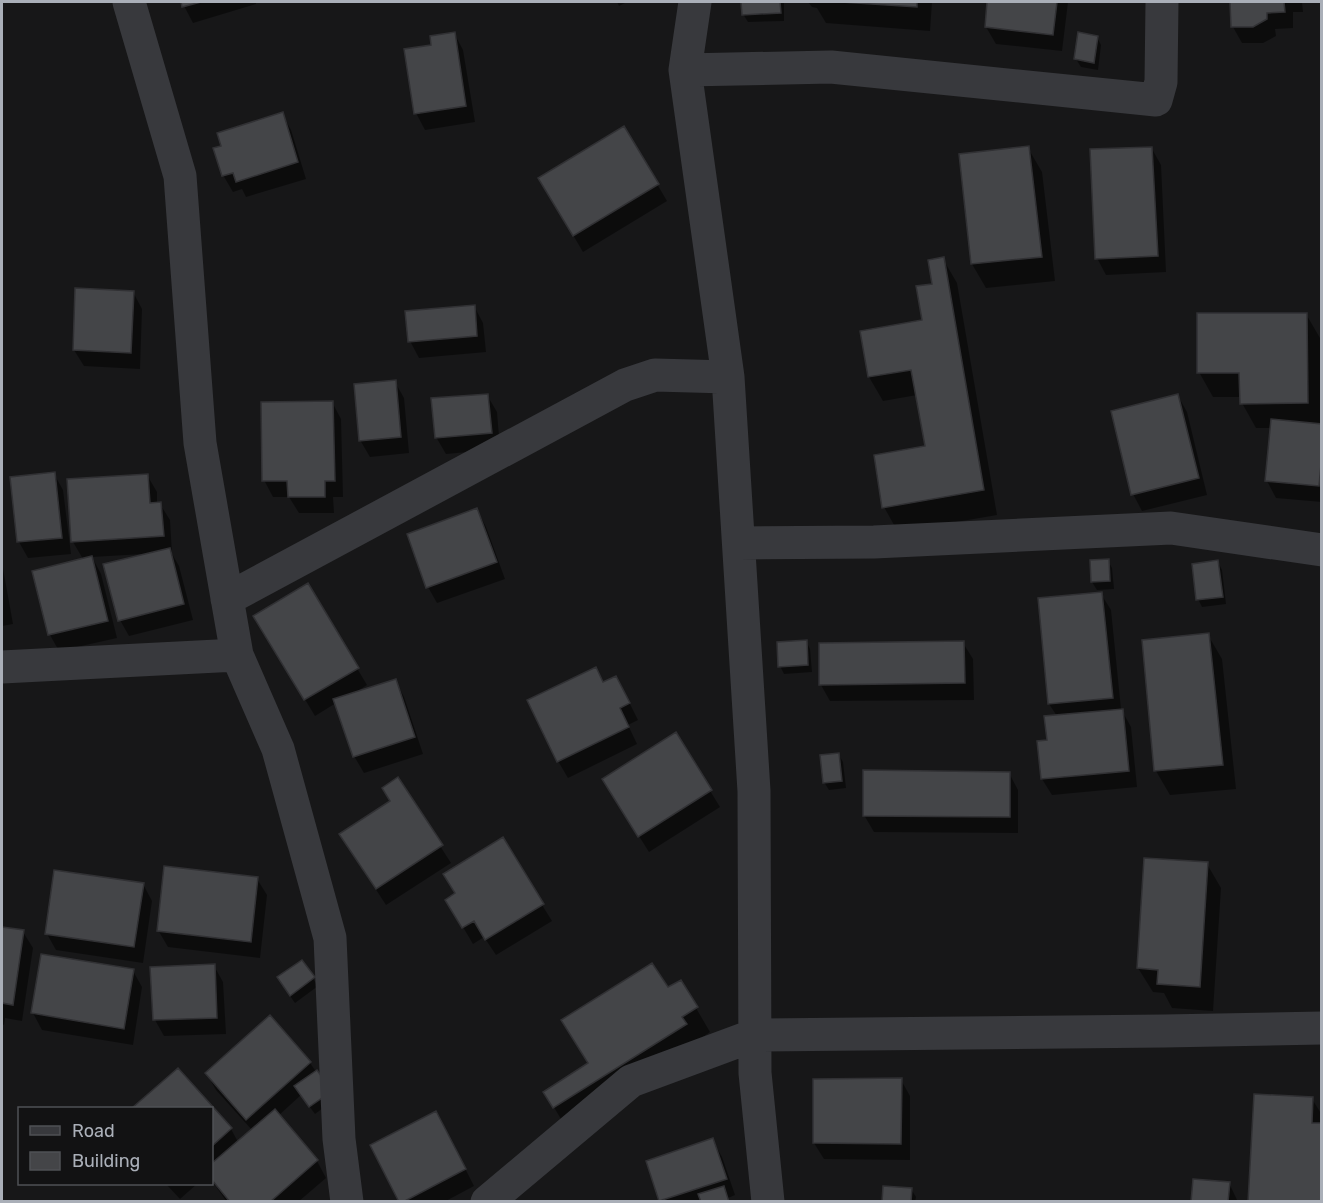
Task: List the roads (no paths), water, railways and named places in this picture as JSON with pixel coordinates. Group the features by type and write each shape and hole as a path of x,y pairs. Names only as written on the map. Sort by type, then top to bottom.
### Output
{"street":[{"path":"129,2 180,176 200,443 237,655 278,749 330,938 339,1139 347,1202"},
{"path":"695,2 685,70 728,377 754,791 755,1073 768,1202"},
{"path":"685,70 831,67 1155,100 1161,82 1162,2"},
{"path":"227,599 625,386 656,375 728,377"},
{"path":"740,543 874,542 1171,528 1322,550"},
{"path":"2,667 237,655"},
{"path":"487,1202 631,1081 755,1035 1152,1032 1322,1028"}]}
